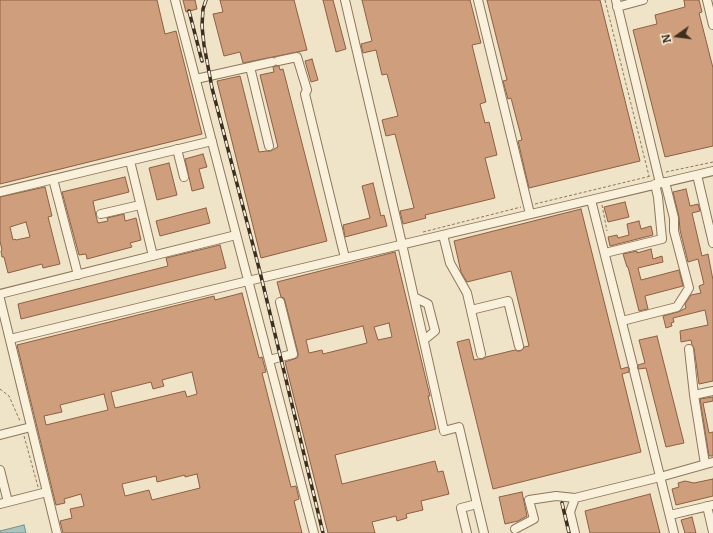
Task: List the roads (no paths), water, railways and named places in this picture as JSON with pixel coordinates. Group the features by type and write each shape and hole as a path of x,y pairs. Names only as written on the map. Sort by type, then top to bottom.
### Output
{"lane":[{"path":"175,0 314,533"},
{"path":"345,0 444,431 459,427 484,533"},
{"path":"478,0 530,214"},
{"path":"622,321 677,307 689,288 674,231 674,218 660,183 616,3 643,0"},
{"path":"707,0 713,26"},
{"path":"196,79 297,57 307,90 305,94 345,258"},
{"path":"250,67 269,146"},
{"path":"0,192 212,141"},
{"path":"177,149 184,177"},
{"path":"130,161 153,256"},
{"path":"10,339 402,244 713,171"},
{"path":"697,175 713,244"},
{"path":"53,179 78,275"},
{"path":"604,253 662,239 658,197 660,183"},
{"path":"591,200 674,533"},
{"path":"101,214 140,205"},
{"path":"0,294 236,235"},
{"path":"443,235 450,263 467,293 481,354"},
{"path":"414,297 428,304 435,331 424,340"},
{"path":"0,299 1,311 10,339 31,427 43,492 57,533"},
{"path":"471,310 508,301 519,346"},
{"path":"269,360 293,354 280,302"},
{"path":"515,529 534,520 529,500 556,496 575,498 709,463 694,395 689,348"},
{"path":"694,395 713,391"},
{"path":"0,435 31,427"},
{"path":"0,470 4,503 43,492"},
{"path":"575,498 570,512 575,533"},
{"path":"467,533 461,508 477,504"},
{"path":"670,515 710,506 713,532"}],"water":[{"path":"24,525 26,533 0,533 0,531"}],"railway":[{"path":"206,0 203,9 202,26 212,88 260,272 323,533"},
{"path":"189,11 202,61"},
{"path":"562,503 569,533"}]}
